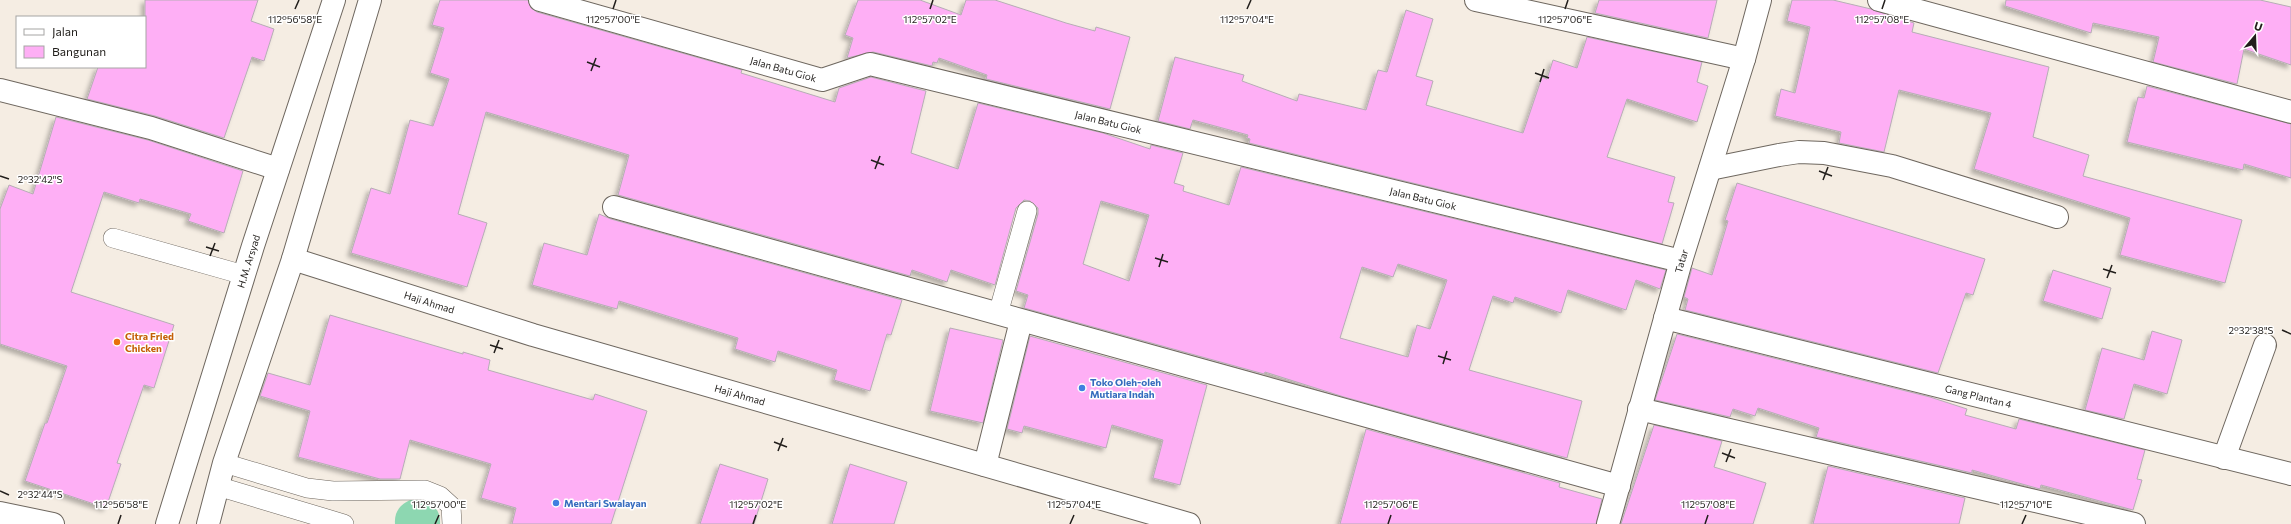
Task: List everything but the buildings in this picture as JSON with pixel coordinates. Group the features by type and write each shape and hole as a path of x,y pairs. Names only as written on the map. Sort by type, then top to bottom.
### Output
{"street":[{"name":"H.M. Arsyad","path":"167,524 244,275 334,0"},
{"path":"208,524 224,463 293,259 370,0"},
{"name":"Jalan Batu Giok","path":"540,0 822,80 870,64 1681,261"},
{"path":"1476,0 1744,59"},
{"name":"Tatar","path":"1608,524 1681,261 1744,59 1760,0"},
{"path":"1878,0 2291,112"},
{"path":"0,90 151,128 278,169"},
{"path":"1710,169 1799,152 1824,153 1892,166 2057,217"},
{"path":"614,207 1619,486"},
{"name":"Haji Ahmad","path":"293,259 541,337 1189,524"},
{"name":"Gang Plantan 4","path":"1665,318 2291,474"},
{"path":"985,465 1021,321"},
{"path":"2224,458 2265,345"},
{"path":"1640,409 2134,524"},
{"path":"0,513 53,524"}],"lane":[{"path":"998,314 1027,211"},
{"path":"113,238 244,275"},
{"path":"224,463 307,488 333,491 426,490 440,496 451,506 452,524"},
{"path":"217,486 344,524"}],"green space":[{"path":"413,499 429,502 433,505 440,518 440,524 395,524 397,511 399,508"}],"place":[{"name":"Citra Fried Chicken","path":"117,342"},
{"name":"Toko Oleh-oleh Mutiara Indah","path":"1082,388"},
{"name":"Mentari Swalayan","path":"556,503"}]}
